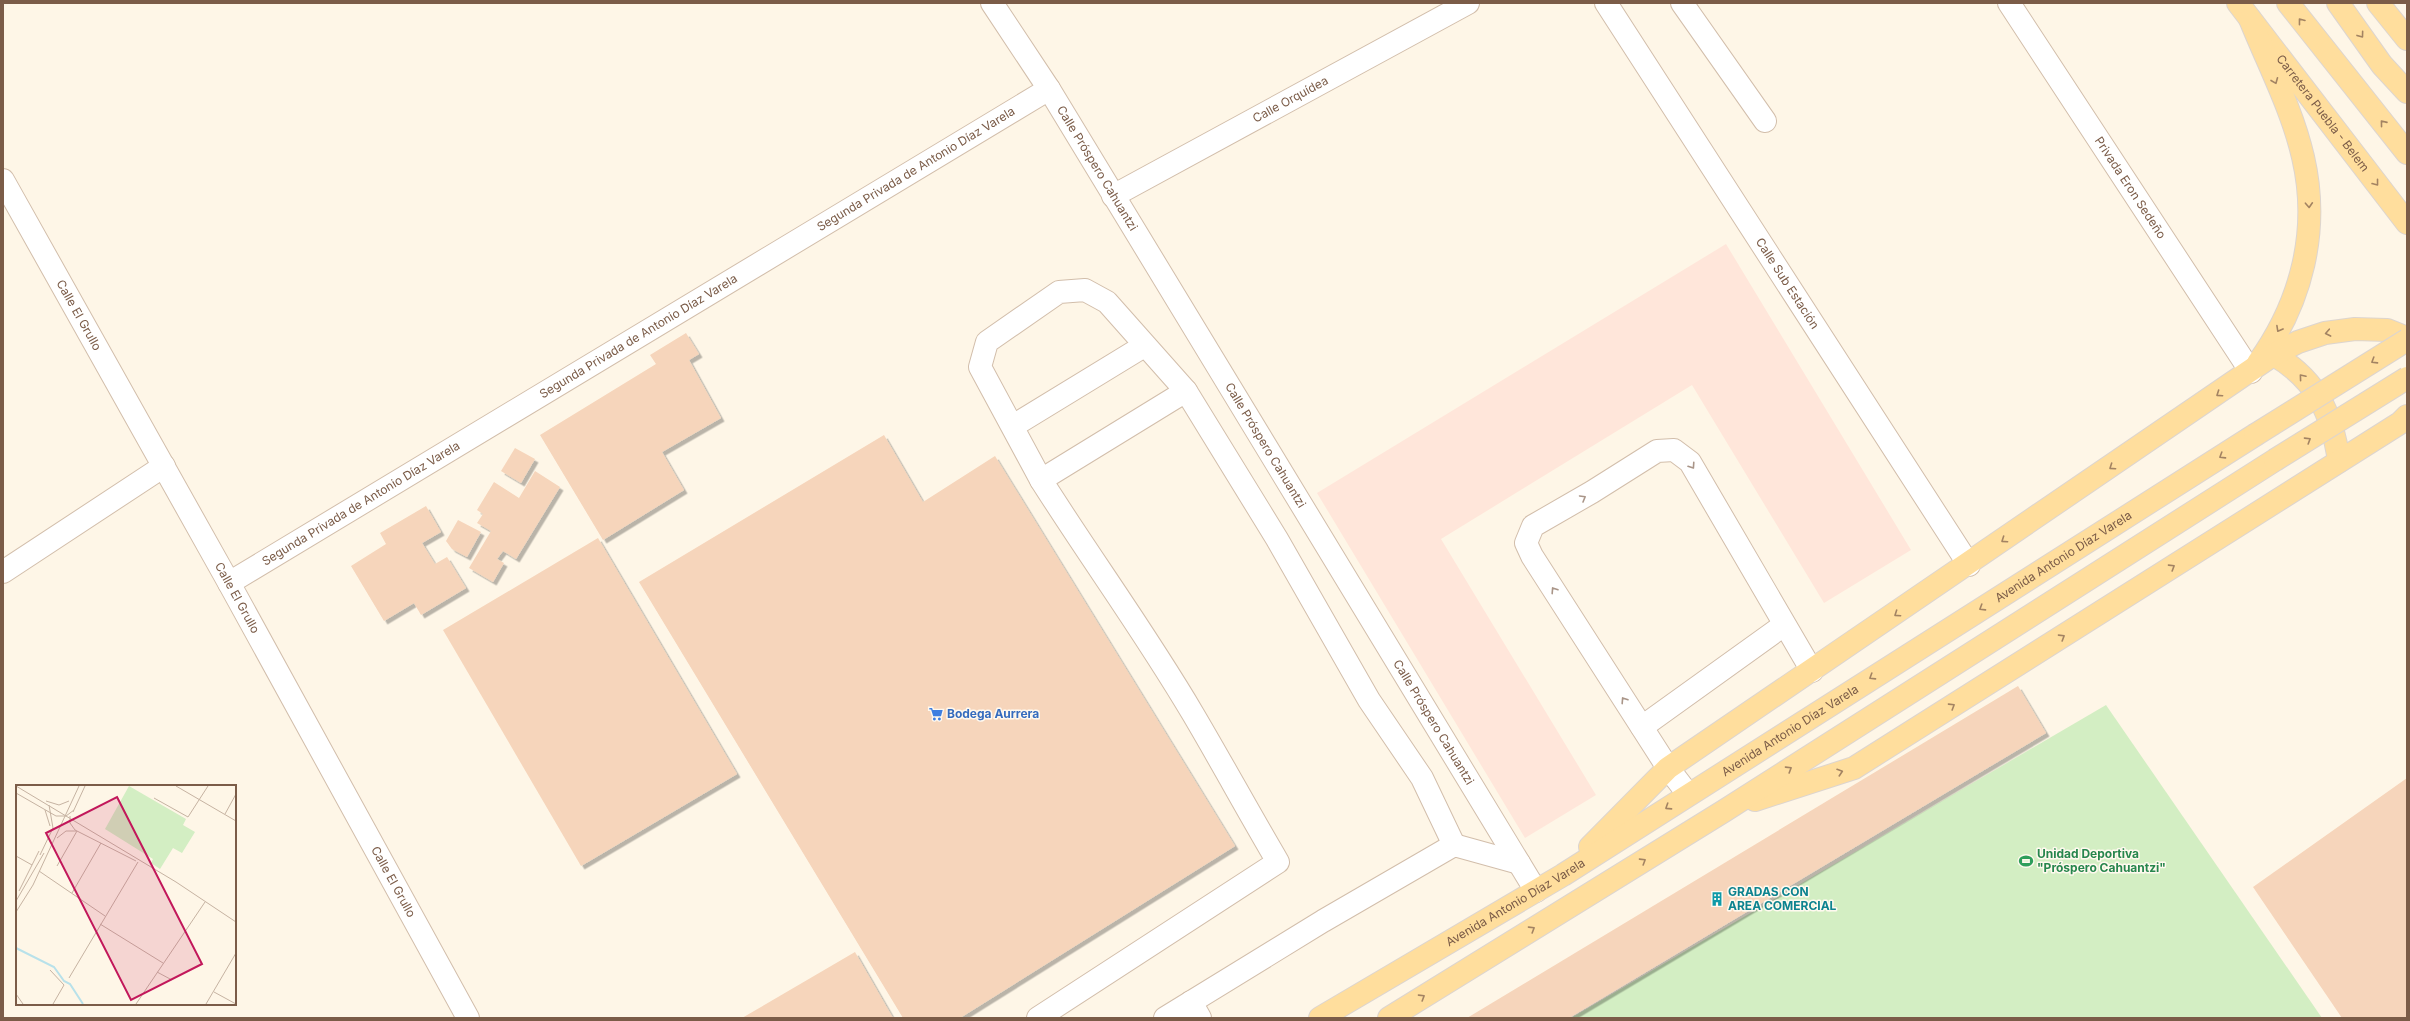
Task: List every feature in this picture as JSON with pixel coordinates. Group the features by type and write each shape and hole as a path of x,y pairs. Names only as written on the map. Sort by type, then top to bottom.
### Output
{"main road":[{"path":"2288,3 2407,153"},
{"path":"2338,3 2382,65 2407,92"},
{"path":"2378,3 2407,40"},
{"path":"2244,11 2295,129 2308,186 2310,215 2308,243 2296,296 2274,338 2251,372"},
{"name":"Carretera Puebla - Belem","path":"2244,11 2407,223"},
{"path":"1563,874 1668,768 1969,565 2274,355 2298,342 2325,333 2355,329 2387,330 2407,339"},
{"name":"Avenida Antonio Díaz Varela","path":"1320,1018 1536,891 2407,339"},
{"path":"2274,355 2293,366 2323,402 2335,436 2339,462"},
{"path":"1388,1018 1724,811 2275,460 2407,378"},
{"path":"1724,811 1854,768 2405,420"}],"street":[{"name":"Calle Próspero Cahuantzi","path":"992,3 1048,89 1536,891"},
{"name":"Calle Orquídea","path":"1113,196 1468,3"},
{"name":"Calle Sub Estación","path":"1606,3 1969,565"},
{"path":"1682,3 1765,121"},
{"name":"Privada Eron Sedeño","path":"2009,3 2251,372"},
{"name":"Segunda Privada de Antonio Díaz Varela","path":"229,583 1048,89"},
{"name":"Calle El Grullo","path":"3,180 229,583 468,1018"},
{"path":"1038,1018 1278,862 1235,790 1189,708 1140,629 1041,480 980,367 987,342 1059,292 1085,290 1108,302 1144,346 1186,391 1277,539 1369,700 1422,778 1454,845"},
{"path":"1013,426 1144,346"},
{"path":"1041,480 1186,391"},
{"path":"1688,794 1668,768 1532,556 1526,543 1533,526 1592,492 1657,451 1674,450 1690,462 1812,671"},
{"path":"3,572 164,466"},
{"path":"1642,727 1784,625"},
{"path":"1166,1018 1196,1010 1323,920 1454,845 1519,863"}],"shaded area":[{"path":"1726,244 1911,550 1824,603 1692,385 1441,539 1596,795 1525,838 1317,493"}],"green space":[{"name":"Unidad Deportiva \"Próspero Cahuantzi\"","path":"2106,705 2322,1018 1571,1018"}],"building":[{"path":"686,333 699,354 689,360 721,418 662,452 684,490 603,540 540,435 656,364 650,355"},
{"name":"Bodega Aurrera","path":"884,435 923,502 995,456 1235,846 960,1018 903,1018 639,582"},
{"path":"515,448 535,459 521,483 501,471"},
{"path":"535,471 560,487 516,559 503,551 497,559 504,563 493,582 469,568 491,531 477,523 483,514 477,510 494,482 519,498"},
{"path":"426,506 441,532 422,543 435,564 447,557 466,588 421,615 414,603 384,621 351,566 386,544 380,533"},
{"path":"458,520 481,532 467,557 452,549 446,541"},
{"path":"598,538 737,774 581,866 443,630"},
{"name":"GRADAS CON AREA COMERCIAL","path":"2018,686 2046,733 1569,1018 1467,1018"},
{"path":"2407,778 2407,1018 2342,1018 2253,887"},
{"path":"855,952 893,1018 742,1018"}],"place":[{"name":"Bodega Aurrera","path":"936,714"},
{"name":"Unidad Deportiva \"Próspero Cahuantzi\"","path":"2026,861"},
{"name":"GRADAS CON AREA COMERCIAL","path":"1717,899"}]}
